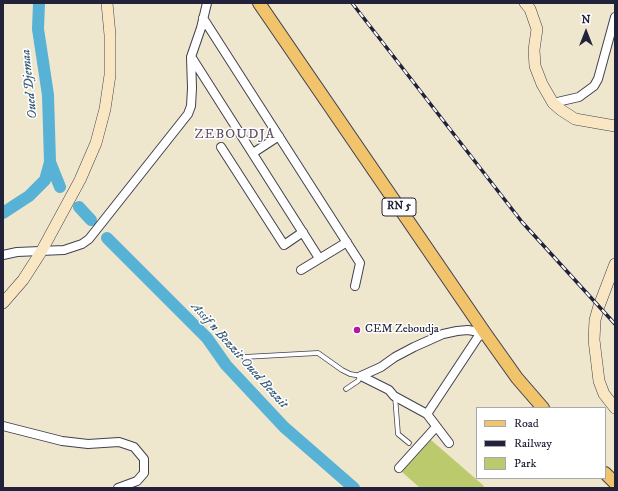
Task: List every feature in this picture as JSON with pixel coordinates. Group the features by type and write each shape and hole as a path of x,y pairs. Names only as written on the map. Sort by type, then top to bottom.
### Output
{"main road":[{"path":"3,303 23,280 41,252 80,180 96,142 106,109 110,75 111,55 107,3"},
{"name":"RN 5","path":"259,3 485,333 517,378 542,407"},
{"path":"525,3 530,9 537,29 534,50 535,66 542,84 553,103 575,119 615,126"},
{"path":"615,264 595,320 594,340 599,381 604,394 615,408"},
{"path":"606,474 615,483"}],"street":[{"path":"3,255 17,252 64,250 82,244 89,239 188,114 191,106 192,88 191,57 206,3"},
{"path":"553,103 579,96 594,86 598,79 615,17"},
{"path":"203,18 360,263 355,286"},
{"path":"191,57 320,258"},
{"path":"253,153 279,136"},
{"path":"222,147 284,245 303,232"},
{"path":"301,270 347,242"},
{"path":"361,376 381,367 395,357 414,347 443,334 457,331 485,333"},
{"path":"427,414 478,337 485,333"},
{"path":"361,376 389,390 394,396 427,414 450,443"},
{"path":"3,426 62,441 88,444 119,442 134,447 144,459 144,473 137,481 118,488"},
{"path":"399,468 436,427"}],"lane":[{"path":"244,357 318,353 342,370 350,374 361,376 358,381 346,389"},
{"path":"394,396 398,434 409,443"}],"green space":[{"path":"431,440 484,486 483,488 420,488 402,472"}],"waterway":[{"name":"Oued Djemaa","path":"3,213 29,196 45,180 50,162 48,95 38,29 39,3"},
{"path":"50,162 60,187"},
{"path":"79,207 91,220"},
{"name":"Assif n Bezzit Oued Bezzit","path":"107,238 207,338 226,365 284,427 354,488"}],"railway":[{"path":"352,3 522,222 615,324"}],"place":[{"name":"CEM Zeboudja","path":"357,330"}],"district":[{"name":"ZEBOUDJA","path":"235,135"}]}
